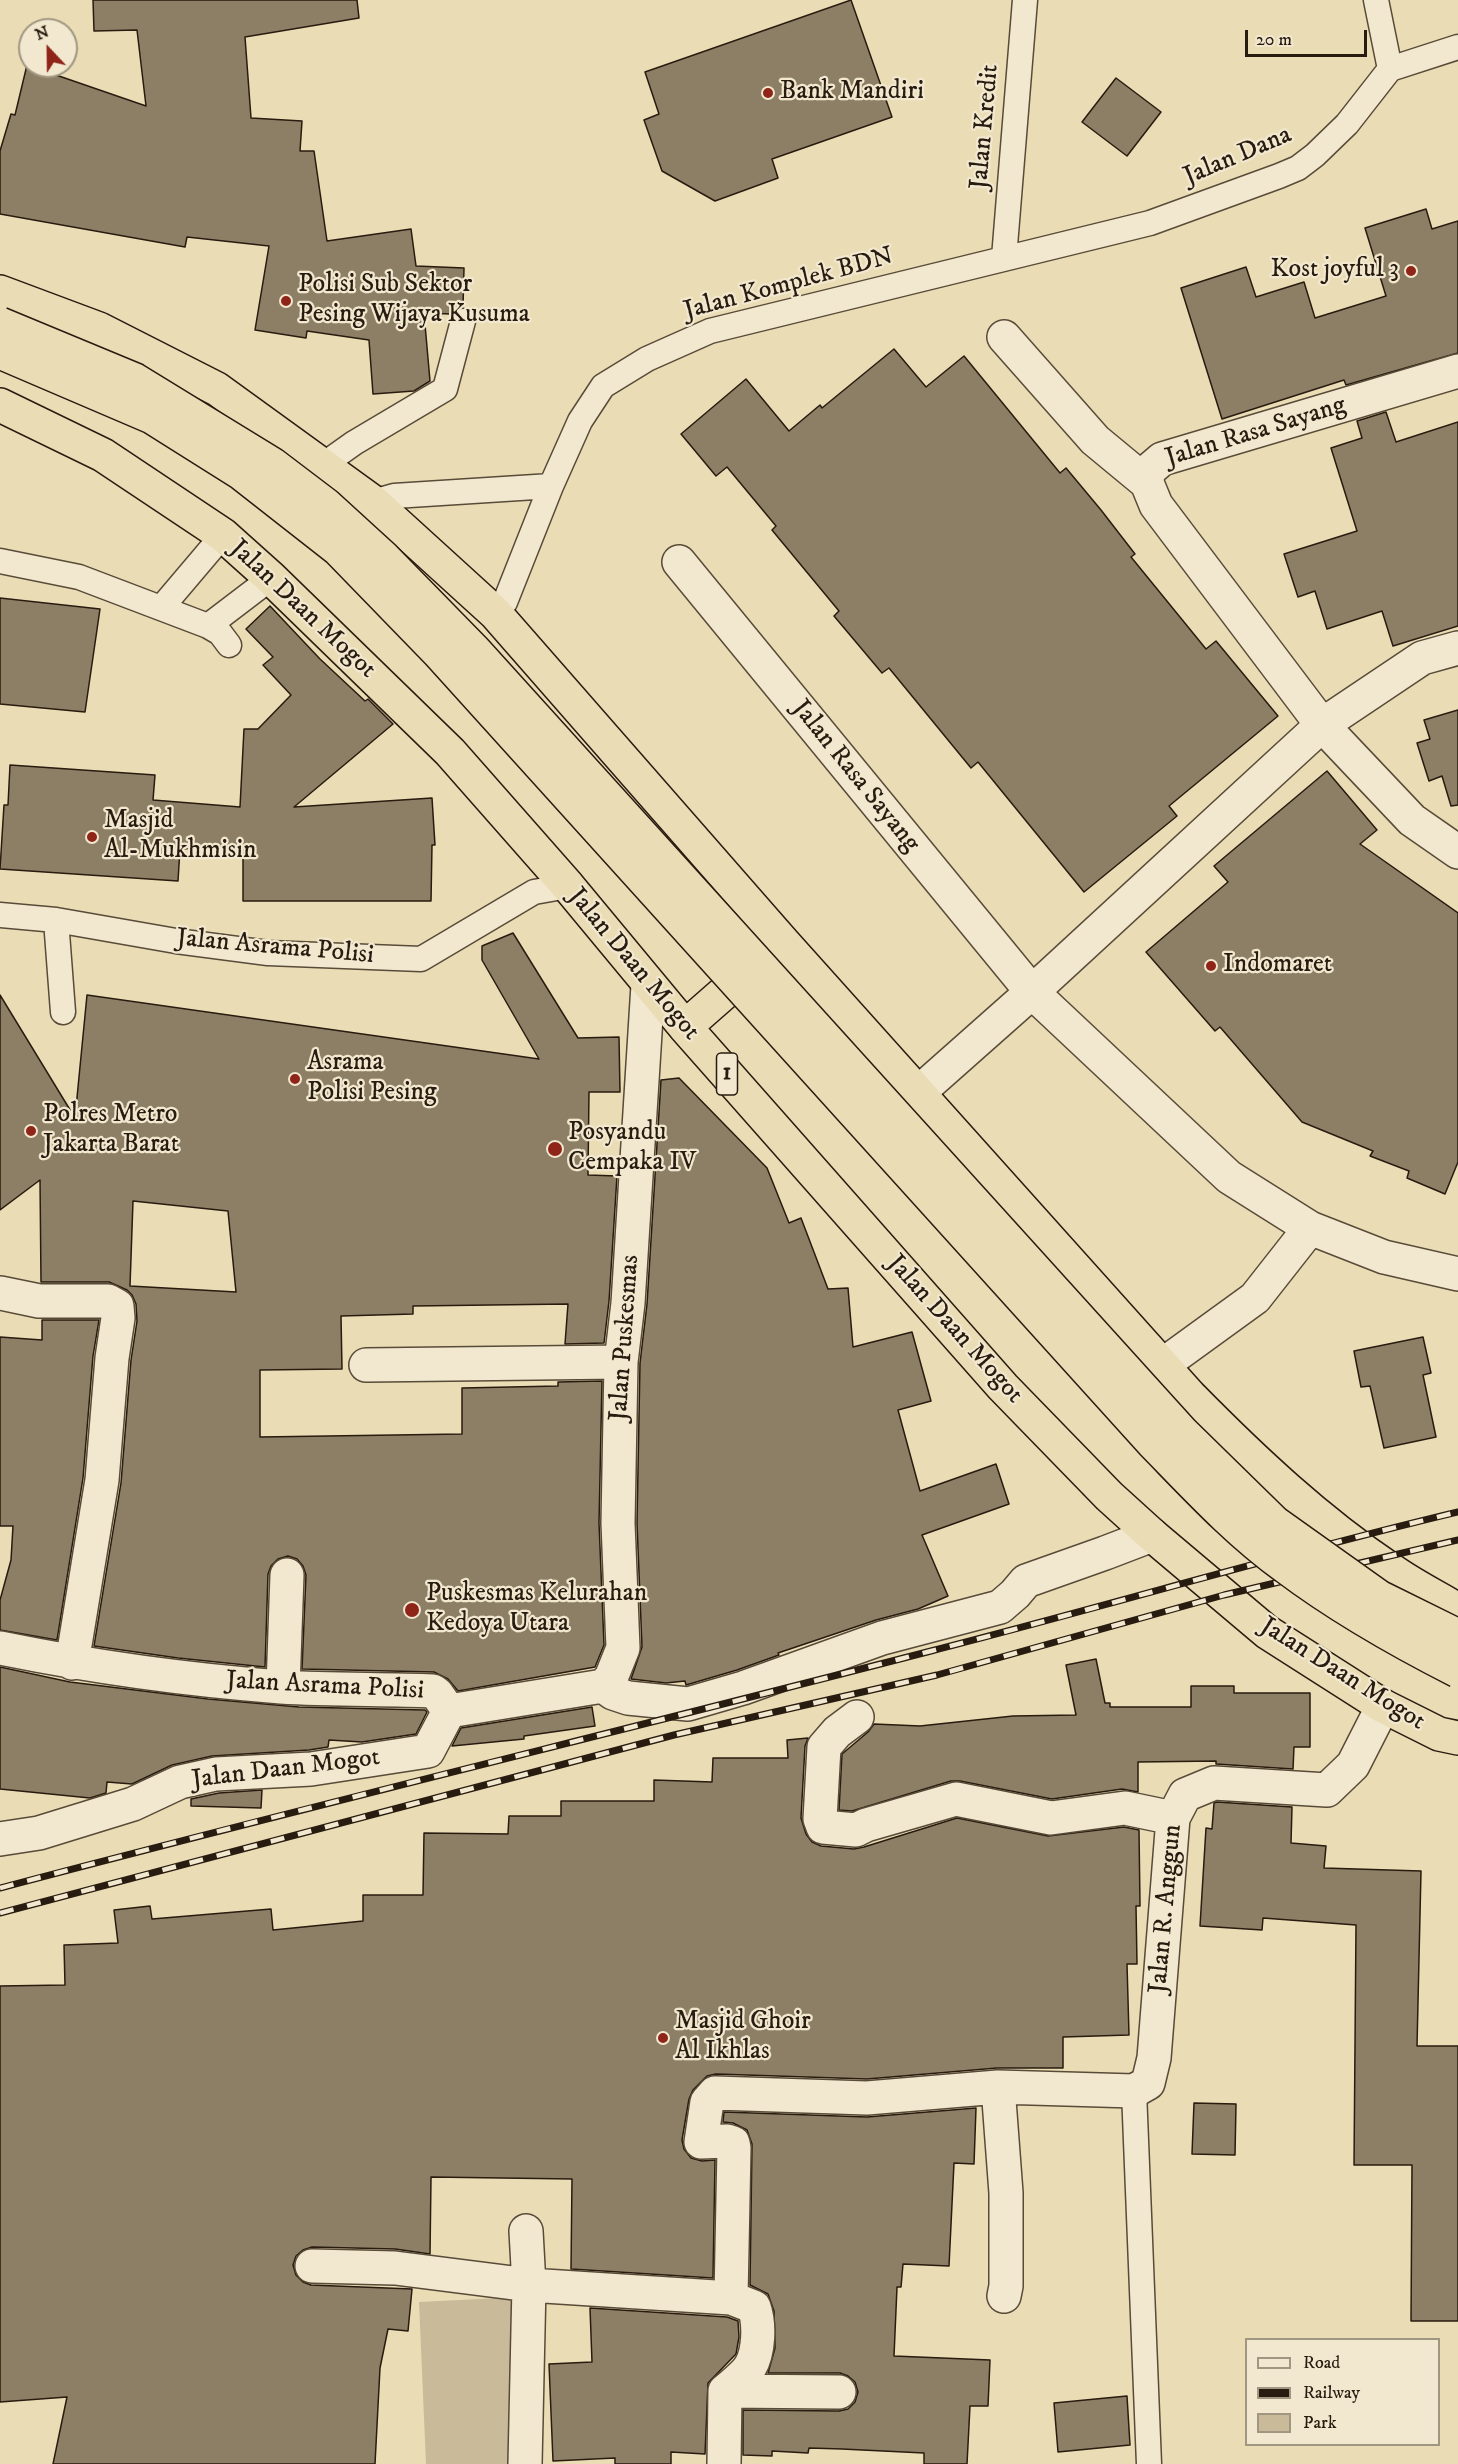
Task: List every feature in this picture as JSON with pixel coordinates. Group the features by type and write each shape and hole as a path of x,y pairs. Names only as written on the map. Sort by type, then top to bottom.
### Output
{"highway":[{"path":"0,292 99,329 217,389 373,502 495,613 783,942 1164,1364 1190,1396 1250,1457 1299,1502 1392,1571 1458,1610"},
{"path":"0,324 135,380 272,464 326,505 384,558 475,651 1182,1432 1275,1522 1379,1597 1458,1636"},
{"path":"0,352 152,417 241,473 338,549 438,652 1153,1443 1206,1498 1285,1567 1358,1614 1458,1671"},
{"name":"Jalan Daan Mogot","path":"0,405 103,455 223,535 271,578 450,752 567,886 685,1027 1003,1387 1109,1496 1267,1632 1383,1706 1439,1734 1458,1738"},
{"path":"685,1027 783,942"}],"street":[{"path":"1004,337 1095,440 1147,483"},
{"name":"Jalan Rasa Sayang","path":"1458,371 1162,459 1148,471 1147,483 1156,506 1322,725 1412,820 1458,852"},
{"name":"Jalan Rasa Sayang","path":"679,562 1032,993 1228,1177 1310,1228 1384,1257 1458,1274"},
{"path":"918,1093 1032,993 1322,725 1422,658 1458,648"},
{"name":"Jalan Puskesmas","path":"603,1686 611,1678 623,1648 618,1523 621,1362 628,1291 648,984"},
{"path":"1164,1364 1255,1298 1310,1228"},
{"path":"0,1293 39,1301 108,1301 117,1306 118,1318 112,1358 102,1480 72,1663"},
{"path":"366,1365 621,1362"},
{"path":"603,1686 613,1694 628,1698 688,1704 743,1688 882,1638 1000,1607 1026,1581 1152,1535"},
{"path":"283,1687 287,1575"},
{"name":"Jalan Asrama Polisi","path":"0,1648 72,1663 153,1675 283,1687 433,1690 449,1711 603,1686"},
{"name":"Jalan R. Anggun","path":"1134,2091 1148,2082 1154,2058 1173,1818 1185,1795 1214,1783 1327,1790 1353,1765 1383,1706"},
{"name":"Jalan Daan Mogot","path":"0,1839 39,1833 133,1804 180,1782 216,1774 311,1769 428,1751 449,1711"},
{"path":"856,1717 837,1732 824,1747 820,1818 823,1827 856,1830 866,1825 956,1799 1051,1818 1125,1808 1173,1818"},
{"path":"998,2087 1006,2193 1006,2286 1004,2296"},
{"path":"731,2298 733,2143 727,2141 701,2142 707,2102 715,2093 867,2098 998,2087 1134,2091"},
{"path":"525,2464 528,2285 526,2232"},
{"path":"312,2266 395,2268 528,2285 731,2298 754,2307 759,2322 754,2358 750,2367 725,2391 724,2464"},
{"path":"725,2391 839,2392"}],"lane":[{"name":"Jalan Kredit","path":"1004,258 1024,0"},
{"path":"1376,0 1390,69 1458,47"},
{"name":"Jalan Dana","path":"1004,258 1150,223 1298,168 1347,124 1390,69"},
{"name":"Jalan Komplek BDN","path":"495,613 505,602 551,486 580,421 603,386 647,359 710,331 1004,258"},
{"path":"323,465 354,443 445,389 463,321"},
{"path":"373,502 394,496 551,486"},
{"path":"162,608 223,535"},
{"path":"0,561 79,577 208,626 219,633 229,645"},
{"path":"208,626 271,578"},
{"name":"Jalan Asrama Polisi","path":"0,915 56,920 176,941 268,953 421,959 534,892 567,886"},
{"path":"56,920 63,1012"},
{"path":"1134,2091 1149,2464"}],"green space":[{"path":"520,2297 527,2464 426,2464 419,2302"}],"building":[{"path":"93,0 357,0 359,18 245,37 251,118 302,121 300,151 314,151 327,241 411,229 416,266 464,268 463,307 451,314 424,313 430,381 414,391 373,394 369,340 307,331 306,338 255,330 269,246 187,237 185,247 0,214 0,151 11,114 15,115 24,78 65,78 146,106 137,30 94,31"},
{"name":"Bank Mandiri","path":"851,0 892,117 772,159 778,178 715,201 662,171 644,120 659,114 645,72"},
{"path":"1116,78 1161,112 1127,156 1082,122"},
{"path":"1426,209 1432,229 1458,221 1458,353 1346,385 1344,380 1222,419 1181,288 1246,267 1256,297 1304,282 1315,318 1386,296 1365,228"},
{"path":"894,349 926,387 964,356 1060,473 1066,468 1101,510 1135,554 1131,557 1206,649 1216,641 1278,716 1169,806 1177,816 1084,892 978,762 971,768 889,668 882,673 834,616 839,611 772,530 776,526 727,467 716,476 681,434 746,379 789,431 820,405 822,408"},
{"path":"1386,412 1396,442 1458,422 1458,626 1393,646 1382,611 1327,629 1315,591 1298,597 1284,554 1357,531 1331,448 1362,438 1357,421"},
{"path":"0,598 100,609 85,712 0,704"},
{"path":"270,606 320,659 365,701 368,699 393,724 294,807 432,798 435,845 432,845 431,901 243,901 243,850 237,855 238,846 180,849 178,881 0,869 4,805 8,805 10,765 155,775 153,800 240,807 244,729 258,729 291,695 263,665 273,657 246,629"},
{"path":"1458,710 1458,805 1451,806 1442,776 1429,781 1417,743 1430,739 1424,720"},
{"path":"1327,771 1377,830 1360,844 1458,913 1458,1162 1445,1194 1407,1178 1409,1171 1370,1156 1373,1151 1302,1122 1220,1027 1215,1031 1146,952 1228,882 1214,866"},
{"path":"513,933 578,1038 619,1037 620,1092 589,1092 588,1175 617,1176 604,1343 565,1344 568,1304 413,1306 413,1314 341,1316 342,1369 260,1370 260,1437 462,1434 462,1388 558,1386 558,1382 602,1381 599,1523 604,1645 595,1667 458,1691 448,1679 434,1672 302,1669 306,1575 297,1559 288,1556 278,1559 271,1566 268,1574 265,1667 94,1646 121,1483 131,1360 137,1321 136,1304 127,1290 109,1282 41,1282 40,1180 0,1210 0,995 75,1118 87,995 539,1059 482,960 482,946","holes":["133,1201 228,1211 236,1292 130,1286"]},
{"path":"679,1078 767,1168 789,1223 801,1218 828,1289 848,1288 853,1347 912,1332 931,1401 898,1410 920,1491 996,1464 1009,1504 922,1535 948,1596 918,1609 876,1620 778,1653 779,1655 737,1670 686,1685 685,1681 666,1683 631,1679 642,1647 637,1523 640,1363 647,1304 661,1080"},
{"path":"42,1320 99,1320 93,1356 83,1478 57,1640 0,1630 0,1600 11,1560 13,1526 0,1526 0,1337 42,1340"},
{"path":"1423,1337 1431,1373 1423,1375 1436,1437 1384,1448 1370,1386 1361,1387 1354,1351"},
{"path":"1096,1659 1105,1703 1110,1703 1110,1707 1191,1707 1191,1686 1234,1686 1234,1693 1310,1693 1310,1747 1294,1747 1293,1769 1216,1764 1216,1761 1138,1762 1138,1792 1122,1789 1052,1799 951,1781 852,1811 839,1810 842,1754 874,1724 920,1726 1013,1716 1076,1715 1066,1665"},
{"path":"0,1667 70,1682 208,1699 299,1707 425,1710 427,1712 416,1734 362,1742 329,1740 328,1747 309,1750 212,1756 172,1765 132,1784 107,1782 106,1793 90,1798 0,1789"},
{"path":"592,1707 595,1726 524,1736 524,1739 452,1746 461,1728"},
{"path":"808,1738 805,1746 801,1818 806,1834 812,1842 821,1846 854,1849 864,1847 957,1818 1048,1836 1124,1827 1139,1830 1140,1906 1136,1906 1137,1964 1127,1964 1129,2035 1063,2037 1063,2068 997,2068 867,2079 716,2074 707,2076 693,2090 689,2099 682,2140 684,2149 691,2158 702,2161 715,2160 713,2278 571,2269 572,2179 431,2177 430,2254 395,2249 312,2247 296,2256 293,2265 296,2275 303,2282 311,2285 412,2289 408,2331 388,2329 380,2368 375,2464 53,2464 67,2397 0,2402 0,1986 65,1985 64,1945 118,1943 114,1910 150,1906 152,1919 271,1909 273,1930 363,1921 363,1895 423,1895 424,1833 508,1834 509,1816 561,1816 561,1801 654,1801 654,1780 712,1782 713,1758 788,1758 787,1740"},
{"path":"262,1790 261,1808 191,1806 191,1799 219,1793"},
{"path":"1214,1803 1292,1807 1291,1843 1326,1846 1324,1868 1421,1871 1417,2046 1458,2046 1458,2321 1411,2321 1412,2165 1354,2165 1356,1925 1263,1918 1262,1930 1200,1926 1206,1828 1212,1829"},
{"path":"1194,2103 1236,2104 1235,2155 1192,2154"},
{"path":"976,2108 974,2164 954,2163 949,2266 903,2264 901,2287 897,2287 894,2356 990,2360 988,2406 970,2406 967,2464 924,2464 924,2453 842,2449 809,2448 808,2453 772,2451 772,2456 743,2455 743,2410 839,2411 848,2409 855,2402 858,2392 855,2382 840,2373 768,2373 775,2348 774,2311 768,2294 750,2285 752,2144 747,2130 733,2123 723,2122 724,2112 867,2117"},
{"path":"590,2308 727,2317 738,2321 739,2337 736,2354 708,2383 705,2454 671,2452 671,2464 615,2464 615,2458 553,2461 549,2364 592,2362"},
{"path":"1127,2396 1130,2445 1058,2452 1054,2403"}],"railway":[{"path":"0,1888 931,1651 1458,1512"},
{"path":"0,1913 674,1735 937,1675 1224,1595 1458,1540"}],"place":[{"name":"Bank Mandiri","path":"768,93"},
{"name":"Kost joyful 3","path":"1411,271"},
{"name":"Polisi Sub Sektor Pesing Wijaya Kusuma","path":"286,301"},
{"name":"Masjid Al-Mukhmisin","path":"92,837"},
{"name":"Indomaret","path":"1211,966"},
{"name":"Asrama Polisi Pesing","path":"295,1079"},
{"name":"Polres Metro Jakarta Barat","path":"31,1131"},
{"name":"Posyandu Cempaka IV","path":"555,1149"},
{"name":"Puskesmas Kelurahan Kedoya Utara","path":"412,1610"},
{"name":"Masjid Ghoir Al Ikhlas","path":"663,2038"}]}
